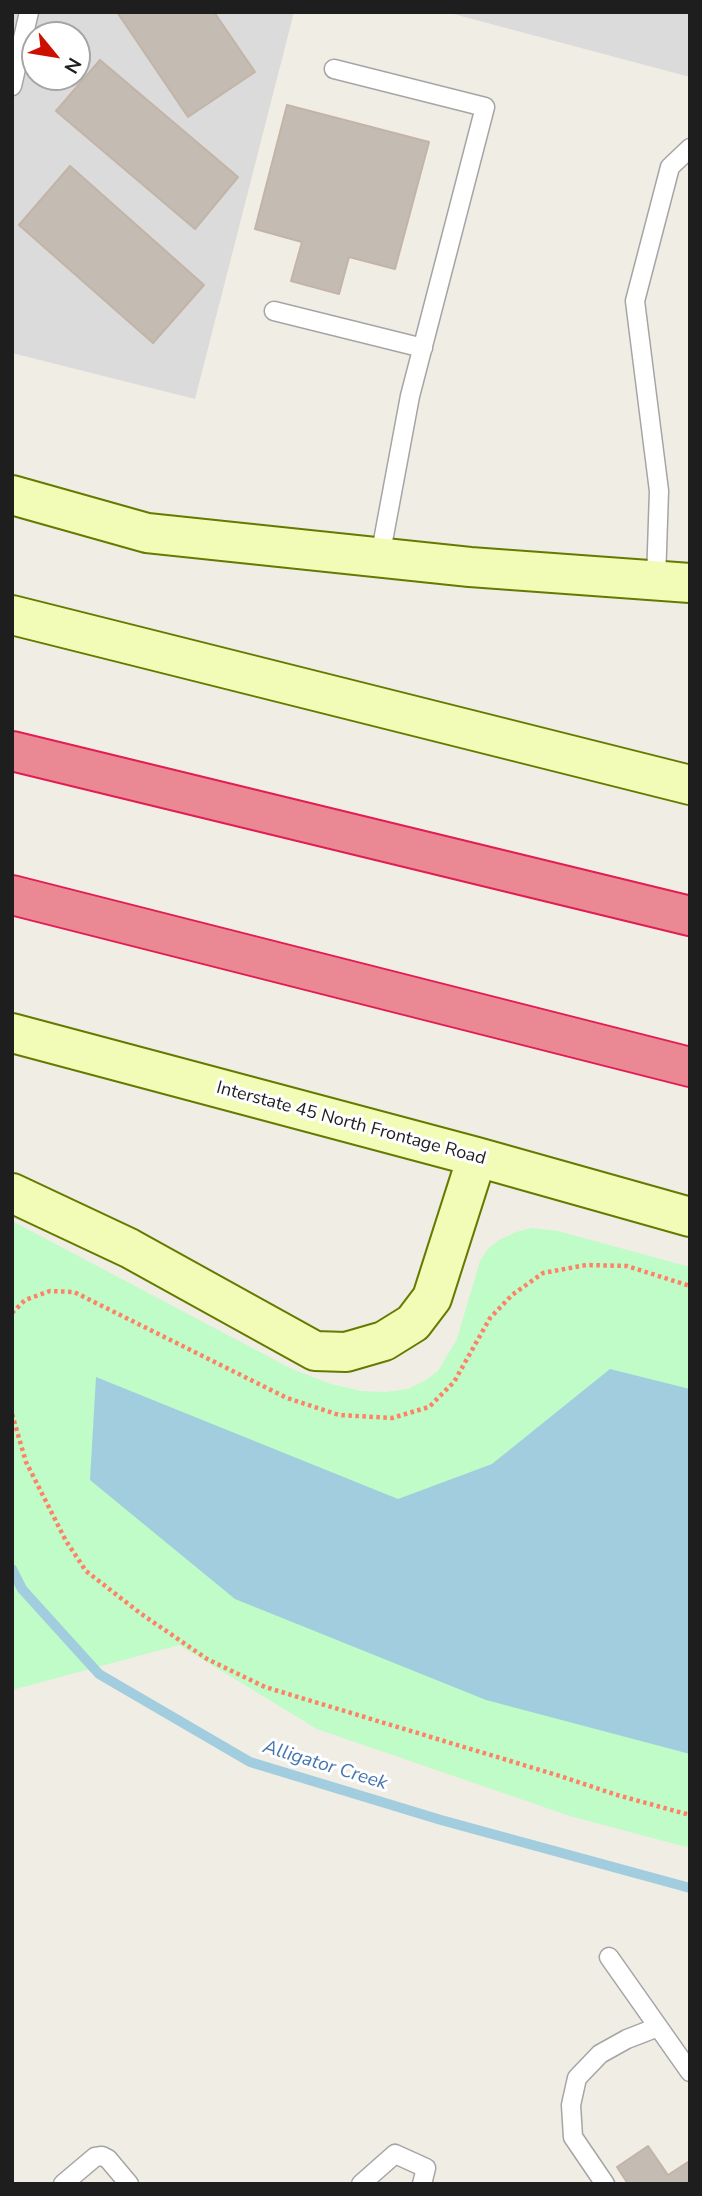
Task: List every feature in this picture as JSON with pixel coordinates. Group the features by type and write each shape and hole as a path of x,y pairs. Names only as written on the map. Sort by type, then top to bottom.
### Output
{"highway":[{"path":"12,751 690,915"},
{"path":"12,895 690,1067"}],"main road":[{"path":"12,495 147,533 470,567 673,582"},
{"path":"12,615 690,785"},
{"name":"Interstate 45 North Frontage Road","path":"12,1033 477,1157 690,1217"},
{"path":"12,1193 128,1248 315,1351 346,1352 384,1341 413,1323 432,1298 477,1157"}],"lane":[{"path":"12,86 29,12"},
{"path":"334,69 485,107 410,396 380,557"},
{"path":"673,582 635,301 670,167 690,148"},
{"path":"274,311 423,348"},
{"path":"609,1957 690,2072"},
{"path":"605,2184 573,2137 571,2105 577,2078 600,2054 627,2039 659,2027"},
{"path":"360,2184 395,2154 426,2168 422,2184"},
{"path":"63,2184 94,2157 102,2156 108,2159 129,2184"}],"path":[{"path":"12,1414 26,1462 66,1541 86,1571 140,1614 207,1659 265,1687 690,1815"}],"shaded area":[{"path":"12,12 294,12 195,399 12,353"},
{"path":"446,12 690,12 690,77"}],"green space":[{"path":"12,1221 292,1369 331,1384 361,1391 408,1389 438,1371 457,1339 480,1261 488,1249 499,1240 516,1232 532,1228 558,1231 690,1267 690,1848 570,1816 317,1729 179,1645 12,1690"}],"water":[{"path":"610,1369 690,1389 690,1754 486,1700 235,1599 90,1480 96,1377 398,1499 492,1464"}],"building":[{"path":"117,12 214,12 255,72 188,117"},
{"path":"100,60 238,177 195,229 56,111 73,91 91,91 91,70"},
{"path":"287,105 429,142 395,269 349,257 339,294 291,281 302,242 255,229"},
{"path":"70,166 204,285 153,343 19,225"},
{"path":"648,2146 668,2175 688,2162 690,2184 628,2184 617,2167"}],"waterway":[{"name":"Alligator Creek","path":"12,1569 22,1589 99,1674 250,1762 441,1820 690,1888"}]}
